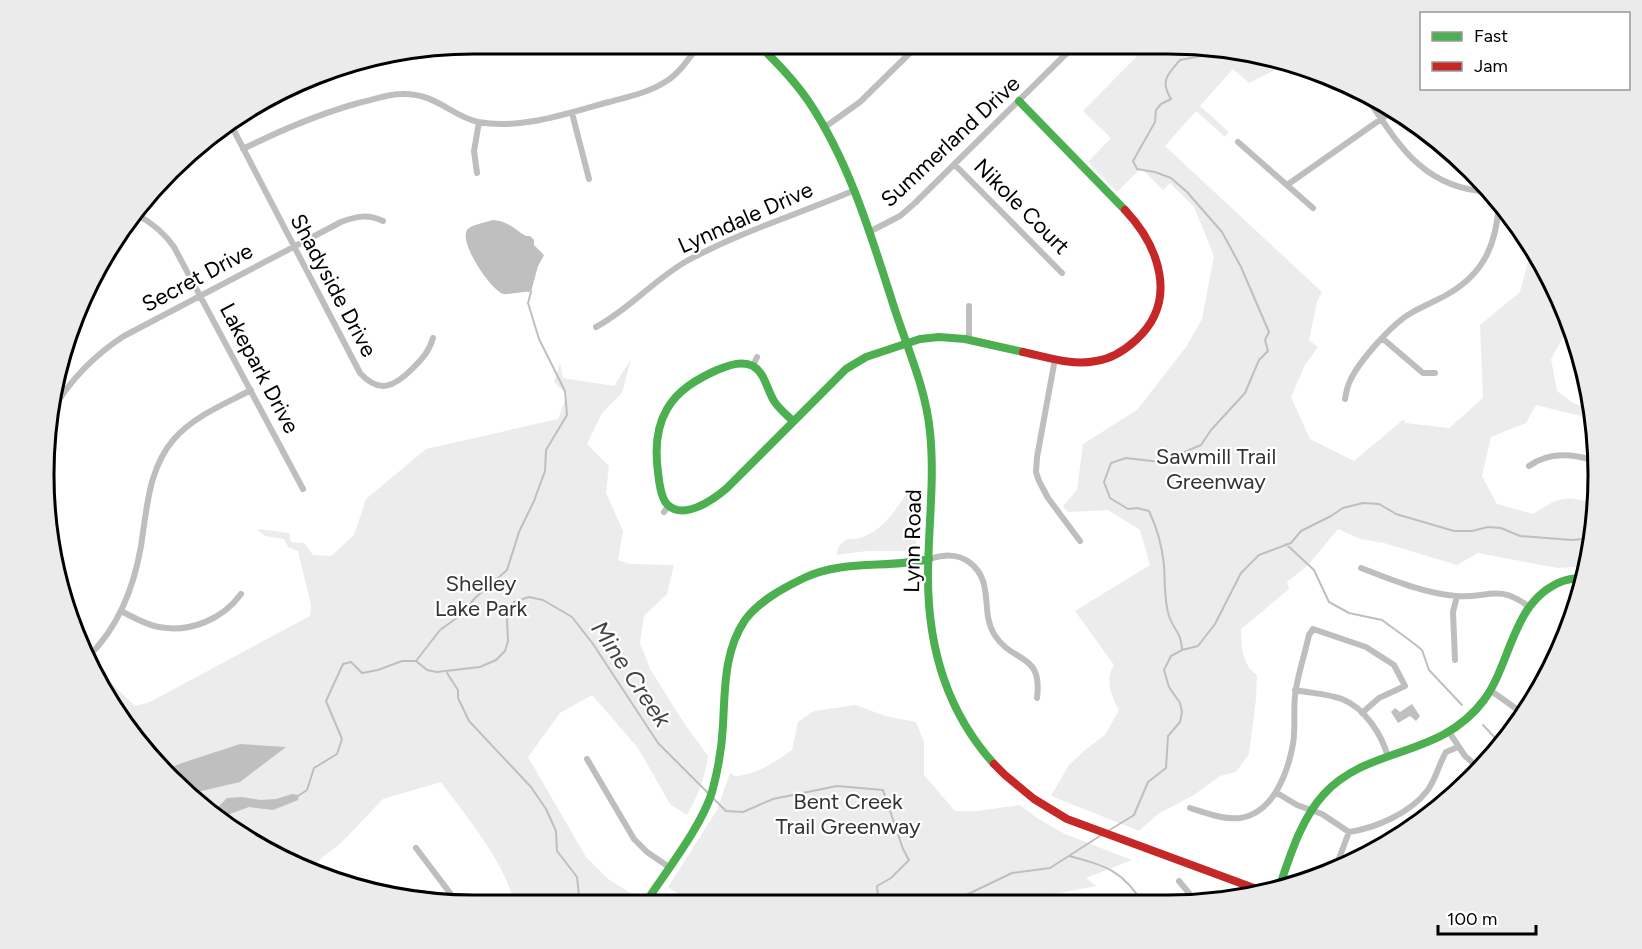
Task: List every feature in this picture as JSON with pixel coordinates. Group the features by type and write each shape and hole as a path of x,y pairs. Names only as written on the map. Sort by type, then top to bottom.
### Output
{"main road":[{"name":"Lynn Road","path":"768,54 791,76 825,127 839,154 855,190 927,410 931,466 929,615 942,680 954,709 976,745 996,767 1031,797 1067,819 1249,887"},
{"path":"793,421 774,401 758,370 753,366 746,363 734,364 704,374 680,391 669,405 657,431 656,458 666,509 687,509 708,502 722,492 846,369 856,361 878,351 924,338 969,340 1070,362 1092,362 1121,352 1135,341 1154,316 1161,297 1161,278 1157,257 1139,225 1019,101"},
{"path":"650,895 705,810 711,795 721,753 728,658 735,636 747,616 784,587 817,573 844,566 911,564 929,559"},
{"path":"1282,879 1312,810 1332,785 1353,771 1420,747 1449,732 1468,718 1490,690 1519,621 1528,606 1546,589 1560,582 1575,579"}],"street":[{"path":"243,149 302,120 396,94 414,94 436,100 462,116 479,122 509,123 572,113 657,86 679,71 692,54"},
{"path":"825,127 860,102 910,54"},
{"name":"Summerland Drive","path":"869,232 900,216 955,165 1066,54"},
{"path":"1374,108 1408,156 1423,170 1450,185 1479,191"},
{"path":"572,113 588,178"},
{"path":"1287,185 1386,115"},
{"path":"477,173 474,151 479,122"},
{"name":"Shadyside Drive","path":"234,130 360,373 370,382 389,386 400,381 429,351 433,338"},
{"path":"1238,142 1313,208"},
{"name":"Nikole Court","path":"955,165 1062,273"},
{"name":"Lynndale Drive","path":"596,327 610,320 664,275 713,247 855,190"},
{"path":"1345,399 1350,381 1396,323 1412,312 1450,293 1466,282 1478,269 1488,255 1494,240 1497,214"},
{"name":"Secret Drive","path":"61,398 76,376 97,354 124,336 341,222 358,216 371,216 383,221"},
{"name":"Lakepark Drive","path":"142,218 165,234 184,263 303,489"},
{"path":"969,306 969,340"},
{"path":"1382,338 1423,373 1436,373"},
{"path":"753,366 758,357"},
{"path":"1055,359 1036,472 1048,498 1080,541"},
{"path":"93,651 105,638 121,611 135,576 152,479 167,448 197,419 251,390"},
{"path":"1529,466 1543,456 1562,455 1587,458"},
{"path":"929,559 954,555 969,562 980,573 985,581 989,622 994,634 1002,644 1032,665 1037,675 1036,698"},
{"path":"1361,568 1410,586 1457,596 1495,592 1518,598 1528,606"},
{"path":"121,611 160,627 187,628 226,611 241,594"},
{"path":"1455,660 1453,612 1457,596"},
{"path":"1190,808 1216,816 1238,818 1250,815 1277,793 1293,748 1295,690 1309,635 1313,629 1366,647 1394,665 1406,686 1379,698 1362,713"},
{"path":"1295,690 1343,699 1362,713 1375,729 1388,757"},
{"path":"1490,690 1516,709"},
{"path":"1449,732 1458,747 1474,763"},
{"path":"1277,793 1298,805 1322,814 1349,832 1370,828 1409,807 1428,789 1446,752 1458,747"},
{"path":"587,759 634,839 647,852 669,867"},
{"path":"1339,858 1349,832"},
{"path":"416,848 451,894"},
{"path":"1179,880 1190,894"}],"green space":[{"name":"Sawmill Trail Greenway","path":"1139,54 1195,55 1250,62 1278,69 1249,83 1233,69 1200,106 1229,132 1225,137 1196,111 1165,146 1322,292 1317,302 1309,340 1318,347 1305,365 1291,397 1310,439 1354,461 1404,419 1405,423 1449,428 1483,398 1480,325 1520,292 1529,259 1545,289 1564,335 1551,359 1557,391 1573,403 1582,406 1584,417 1536,405 1526,423 1491,437 1482,476 1497,504 1533,514 1563,499 1587,502 1578,567 1558,568 1478,553 1457,565 1384,543 1360,539 1338,529 1308,565 1287,582 1289,589 1241,629 1245,660 1257,675 1249,754 1236,772 1220,776 1194,795 1158,814 1139,831 1051,796 1069,765 1105,735 1119,710 1109,682 1114,665 1075,611 1150,565 1140,530 1108,510 1068,512 1063,506 1077,490 1083,444 1137,410 1186,347 1202,319 1214,256 1194,207 1170,183 1163,190 1141,168 1117,192 1088,162 1111,138 1083,111"},
{"name":"Shelley Lake Park","path":"631,359 622,393 602,413 587,444 609,466 606,493 623,531 618,560 629,564 674,565 667,594 644,616 640,643 650,669 708,756 705,771 698,794 687,815 670,804 638,748 592,695 560,713 528,757 586,857 608,879 633,895 511,895 493,856 441,782 383,799 342,842 314,863 264,839 197,791 158,752 110,685 106,678 135,706 150,702 310,616 311,605 298,551 288,547 284,539 265,536 257,529 289,533 291,542 304,543 313,555 331,556 354,535 366,499 426,449 558,419 567,395 554,382 560,363 563,378 614,386"},
{"path":"916,489 916,544 912,551 867,551 836,555 839,546 847,539 858,538 876,530 891,515 909,490"},
{"name":"Bent Creek Trail Greenway","path":"856,705 885,716 916,722 924,742 924,775 955,811 978,811 1020,805 1065,834 1132,860 1086,878 1096,886 1049,895 680,895 668,887 717,810 730,773 735,776 758,770 792,750 798,722 814,711"}],"shaded area":[{"path":"493,220 507,224 526,236 530,236 534,240 534,245 544,255 538,266 531,292 503,294 491,284 471,255 467,245 467,230"},
{"path":"1412,704 1420,716 1416,721 1410,716 1398,723 1391,712 1395,708 1400,712"},
{"path":"240,744 286,747 240,782 198,792 172,767"},
{"path":"292,794 299,795 298,800 273,810 249,807 228,815 218,807 227,798 276,799"}],"waterway":[{"name":"Mine Creek","path":"1108,831 1134,815 1148,782 1166,768 1168,736 1180,722 1182,712 1180,703 1169,687 1164,670 1171,656 1182,650 1179,635 1167,610 1162,551 1149,511 1137,508 1128,509 1110,498 1104,482 1111,463 1126,458 1161,462 1201,445 1211,430 1245,393 1259,360 1268,351 1265,340 1269,332 1241,267 1222,232 1187,192 1171,178 1137,169 1133,161 1155,122 1156,110 1161,104 1171,99 1166,87 1166,78 1180,60 1201,56"},
{"path":"416,661 440,630 461,615 475,598 507,570 519,532 545,471 546,450 567,415 565,391 539,339 528,303 530,290"},
{"path":"1182,650 1198,646 1215,624 1241,573 1259,555 1291,543 1301,531 1343,508 1363,503 1379,504 1396,514 1454,531 1472,531 1488,527 1501,528 1520,536 1583,539"},
{"path":"1286,544 1314,570 1329,602 1349,613 1382,620 1412,642 1422,650 1429,670 1462,705"},
{"name":"Mine Creek","path":"298,796 307,790 314,768 337,754 342,739 326,701 343,664 351,662 362,673 402,661 416,661 427,670 437,672 480,667 496,660 505,651 508,641 507,620 510,608 514,602 529,597 543,600 572,617 593,644 658,743 709,794"},
{"path":"447,673 458,690 458,698 469,721 531,787 546,809 556,831 557,851 577,877 579,895"},
{"path":"1483,725 1495,738"},
{"name":"Mine Creek","path":"713,798 726,811 743,812 773,799 837,786 883,790 909,860 891,878 877,886 878,895"},
{"name":"Mine Creek","path":"966,895 1012,873 1050,868 1103,834"},
{"path":"1069,856 1112,871 1129,884 1137,895"}],"traffic: fast":[{"path":"768,54 809,102 837,151 869,230 916,370 925,400 930,432 932,486 928,577 936,653 952,700 964,723 994,764"},
{"path":"1019,101 1125,210"},
{"path":"793,421 776,404 763,377 753,366 730,365 695,381 671,402 663,416 659,431 657,464 660,488 666,503 673,508 689,510 721,493 846,369 866,357 920,339 939,337 965,339 1023,352"},
{"path":"651,895 700,820 712,792 721,751 729,657 745,620 772,596 819,572 850,566 898,564 929,559"},
{"path":"1282,879 1303,826 1324,794 1342,778 1362,767 1426,743 1447,733 1466,719 1484,700 1493,685 1515,633 1533,602 1546,590 1563,581 1575,578"}],"traffic: jam":[{"path":"1023,352 1069,362 1102,360 1127,347 1149,325 1157,308 1160,291 1159,274 1155,257 1147,240 1125,210"},
{"path":"994,764 1034,799 1067,819 1251,887"}]}
